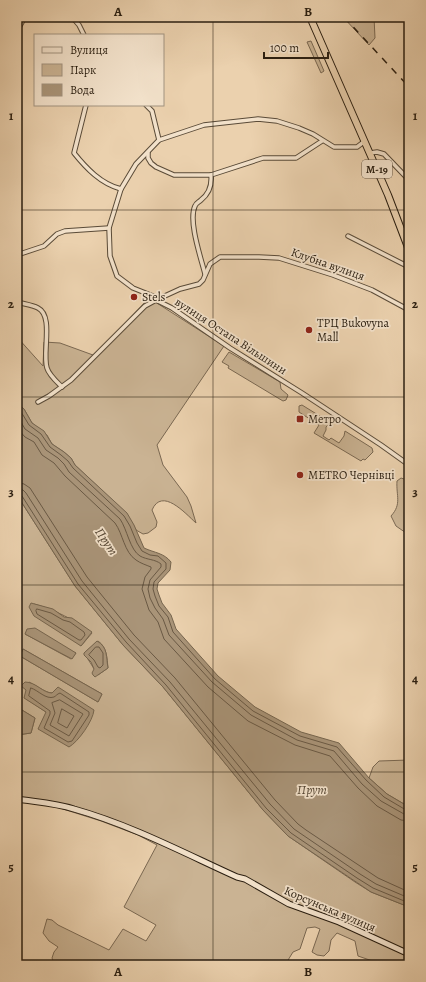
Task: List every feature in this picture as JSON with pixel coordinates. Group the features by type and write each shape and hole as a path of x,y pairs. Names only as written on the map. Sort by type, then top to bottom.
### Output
{"highway":[{"name":"М-19","path":"310,17 397,216 409,250"}],"main road":[{"name":"Корсунська вулиця","path":"17,799 47,802 116,823 237,877 245,879 289,904 338,922 409,954"}],"street":[{"path":"17,31 25,17"},
{"path":"72,17 83,34"},
{"path":"86,106 74,153 85,167 97,177 121,189"},
{"path":"147,106 152,111 159,140 204,125 258,119 277,121 299,128 313,134 322,141 334,147 359,147 365,141"},
{"name":"вулиця Остапа Вільшини","path":"159,140 136,164 121,189 109,228 110,256 117,276 133,288 153,296 156,300 172,308 230,348 302,393 409,465"},
{"path":"148,153 148,158 151,163 156,167 174,175 211,175 263,158 296,158 322,141"},
{"path":"370,153 377,152 384,154 409,180"},
{"path":"205,274 195,238 194,207 207,195 210,188 211,175"},
{"path":"17,255 44,246 58,234 65,231 109,228"},
{"path":"348,236 409,267"},
{"name":"Клубна вулиця","path":"38,402 71,380 145,306 180,290 199,284 210,264 220,257 279,258 312,267 372,290 409,310"},
{"path":"17,302 39,308 43,312 47,328 45,361 47,370 62,387"}],"green space":[{"path":"343,17 374,17 375,38 369,45"},
{"path":"311,41 324,71 321,73 307,42"},
{"path":"149,298 224,346 157,445 163,465 187,497 196,523 174,504 167,501 162,501 156,504 152,510 157,522 156,527 148,533 143,534 136,530 126,513 75,465 71,458 52,444 47,435 32,423 24,409 17,403 17,337 43,366 44,342 60,343 93,355"},
{"path":"229,352 280,382 281,389 288,395 286,400 283,401 228,368 229,366 222,362"},
{"path":"302,405 323,418 325,417 332,421 326,427 323,436 329,440 331,438 339,443 344,436 345,431 372,448 373,452 365,460 363,459 361,461 314,433 319,425 299,412 299,406"},
{"path":"401,478 407,480 409,488 409,535 396,526 391,516 396,508 398,500 397,481"},
{"path":"17,495 75,586 123,645 163,687 263,810 288,836 355,882 371,892 409,907 409,965 384,965 358,956 355,941 337,933 331,940 329,951 324,956 317,955 312,952 320,929 315,927 307,928 300,949 293,952 285,965 58,965 54,963 52,958 58,947 49,941 43,933 47,919 52,920 58,925 109,950 123,929 146,941 156,925 124,907 157,845 138,835 101,821 44,803 17,801 17,735 31,733 35,718 17,707","holes":["34,604 50,609 92,633 81,646","25,634 76,653 71,659","98,641 105,650 108,668 98,675 84,653","23,649 102,694 98,702 20,656","29,682 52,693 69,747 46,712 25,698"]},
{"path":"409,760 409,807 387,794 369,778 373,767 379,761"}],"water":[{"name":"Прут","path":"17,403 24,409 32,423 44,431 52,444 71,458 75,465 127,513 144,548 162,555 171,562 170,570 158,583 157,589 162,603 171,615 176,629 218,676 255,707 301,732 339,743 369,778 387,794 409,807 409,907 371,892 288,836 263,810 163,687 123,645 75,586 17,495"},
{"path":"31,603 53,609 64,617 72,618 92,632 81,646 34,616 29,607"},
{"path":"35,628 76,653 72,659 25,634 27,629"},
{"path":"97,641 101,643 105,649 108,668 95,677 92,673 94,669 91,662 84,655 84,653"},
{"path":"23,649 102,694 98,702 20,656"},
{"path":"25,682 29,682 49,693 52,693 58,687 94,710 91,720 81,736 69,747 38,729 46,712 24,698 26,690 21,686"},
{"path":"17,707 35,718 31,733 17,735"}],"railway":[{"path":"344,17 409,87"}],"place":[{"name":"Stels","path":"134,297"},
{"name":"ТРЦ Bukovyna Mall","path":"309,330"},
{"name":"Метро","path":"300,419"},
{"name":"METRO Чернівці","path":"300,475"}]}
